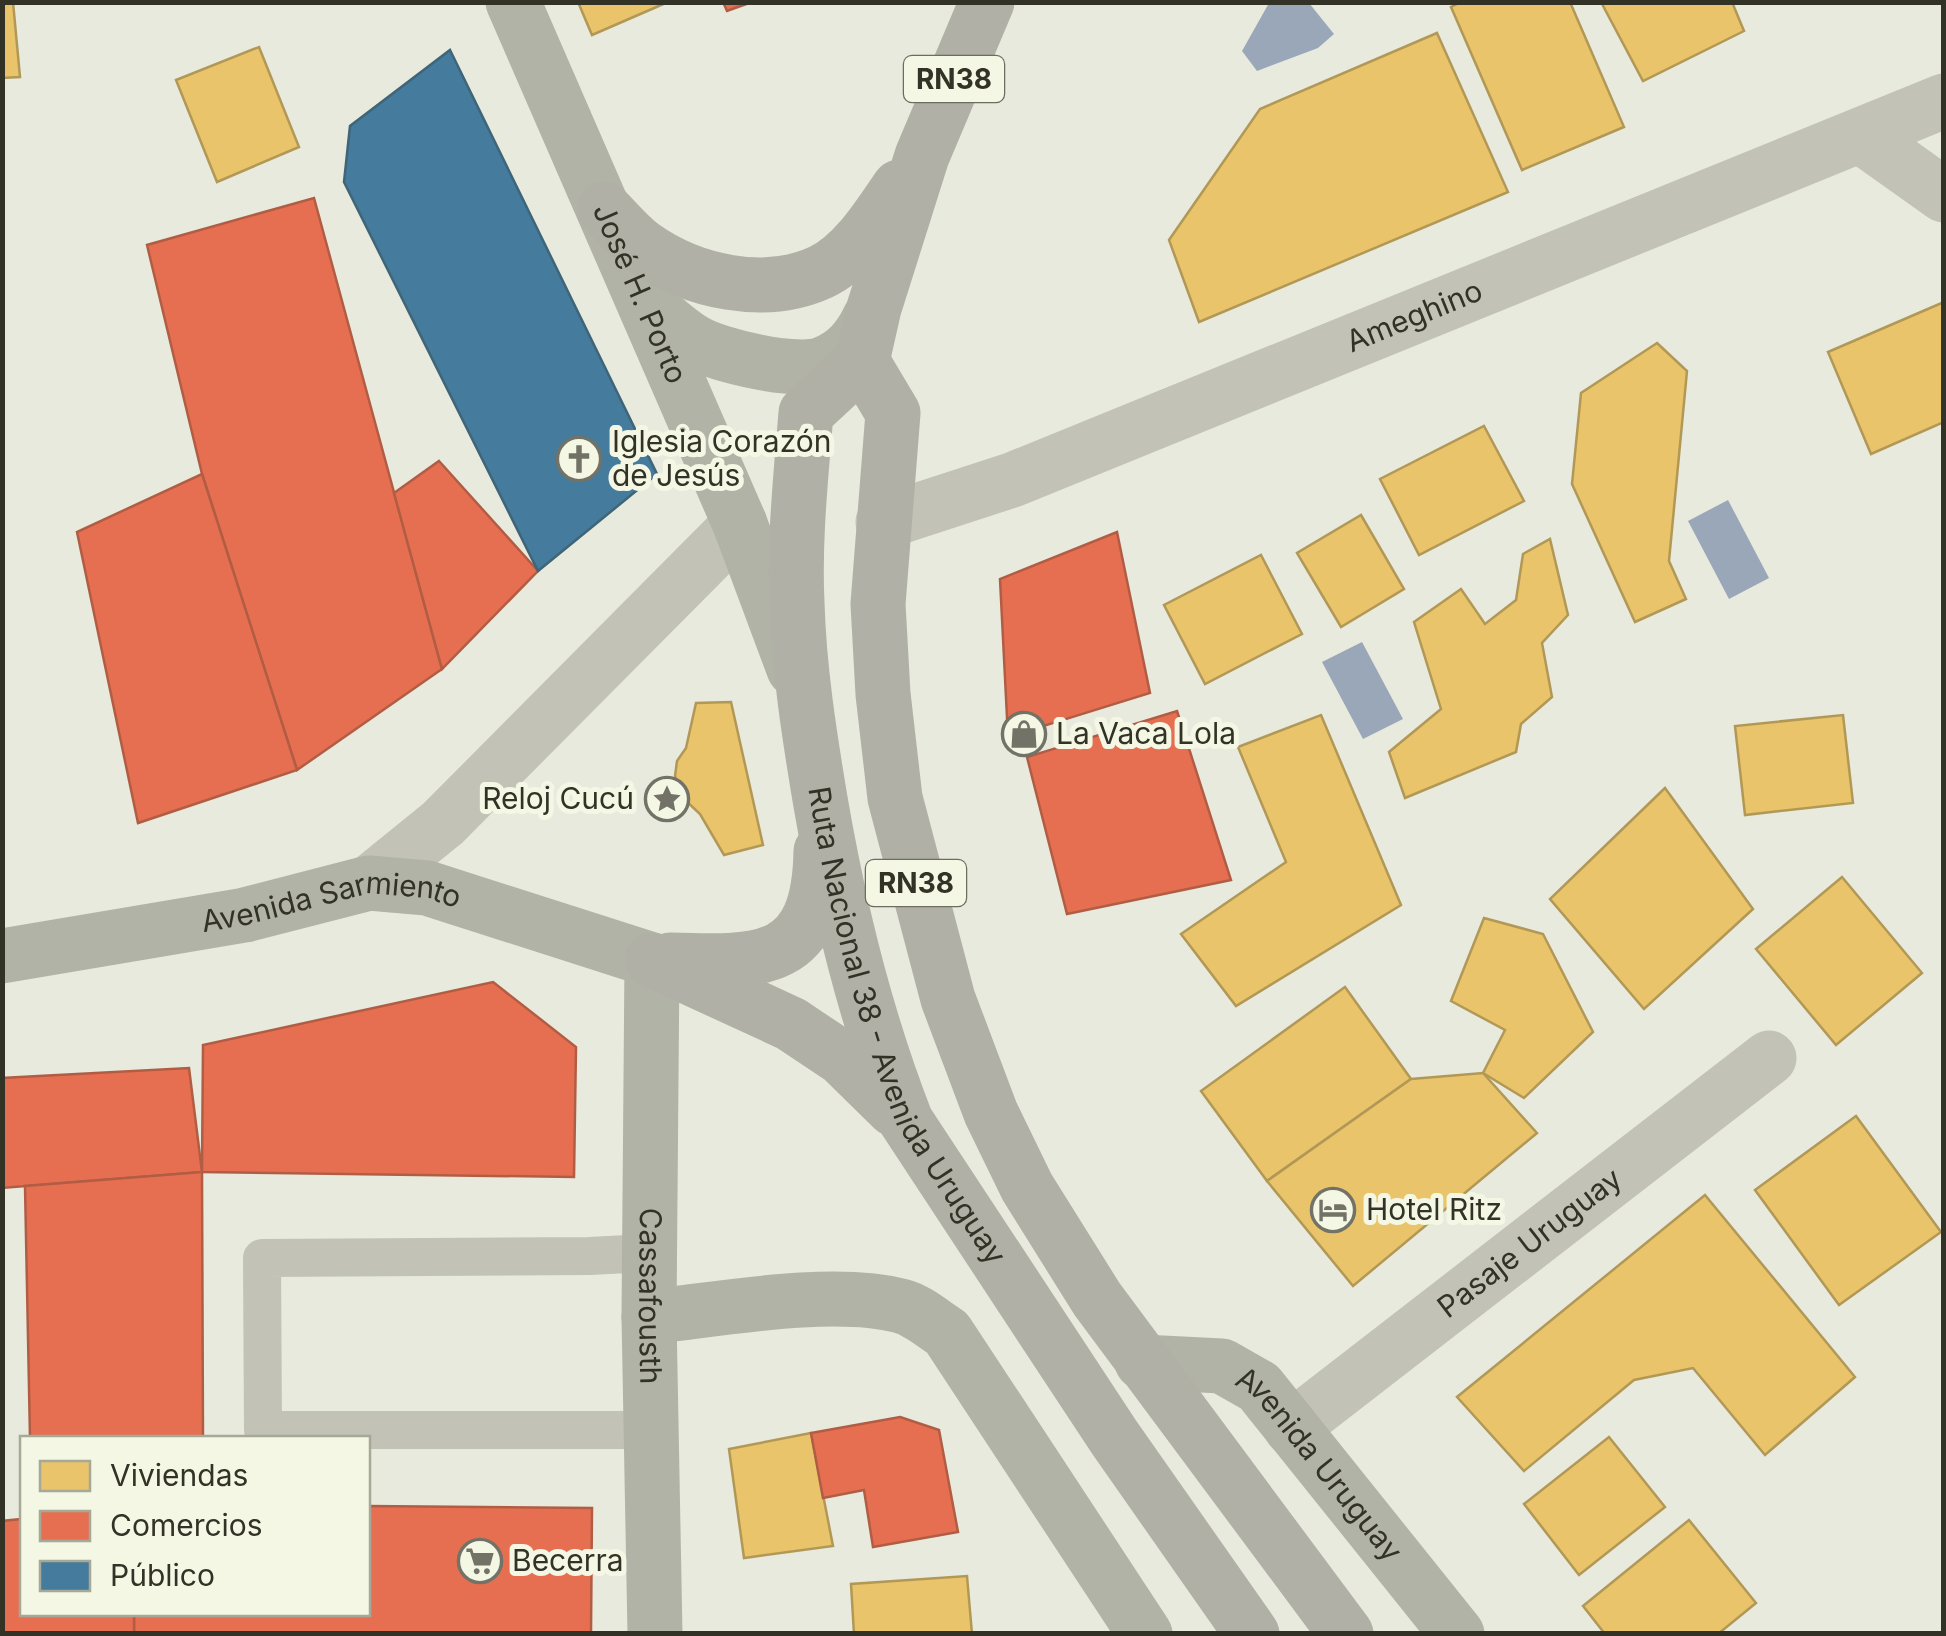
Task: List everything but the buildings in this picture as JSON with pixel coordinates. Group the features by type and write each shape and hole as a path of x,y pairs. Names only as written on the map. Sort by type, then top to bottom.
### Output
{"main road":[{"name":"José H. Porto","path":"513,2 740,524 802,696"},
{"name":"RN38","path":"862,362 874,308 922,156 987,2"},
{"path":"604,210 642,247 680,268 719,281 784,283 823,272 851,248 922,156"},
{"path":"644,302 694,342 735,358 818,366 842,355 862,335 874,308"},
{"name":"Ruta Nacional 38 - Avenida Uruguay","path":"1252,1634 1103,1421 906,1121 875,1038 855,971 822,810 802,696 796,601 806,413 862,362 893,413 878,604 895,798 948,999 992,1114 1027,1187 1097,1299 1346,1634"},
{"path":"652,960 726,962 776,953 796,940 820,883 822,810"},
{"name":"Avenida Sarmiento","path":"2,956 245,915 370,883 426,888 652,960"},
{"path":"652,960 790,1024 842,1058 906,1121 978,1170 1097,1299"},
{"name":"Cassafousth","path":"652,960 648,1317 655,1634"},
{"path":"648,1317 863,1298 906,1307 948,1333 1145,1634"},
{"name":"Avenida Uruguay","path":"1142,1362 1222,1366 1258,1387 1457,1634"}],"street":[{"name":"Ameghino","path":"883,522 1012,480 1944,101"},
{"path":"1861,136 1944,196"},
{"path":"370,883 443,823 740,524"},
{"name":"Pasaje Uruguay","path":"1291,1428 1769,1058"}],"lane":[{"path":"649,1252 590,1256 262,1258 263,1430 652,1430"}],"water":[{"path":"1269,3 1309,3 1334,34 1318,48 1257,71 1242,51"},
{"path":"1728,500 1769,578 1729,599 1688,521"},
{"path":"1362,642 1403,719 1363,739 1322,662"}],"place":[{"name":"Iglesia Corazón de Jesús","path":"579,459"},
{"name":"La Vaca Lola","path":"1024,734"},
{"name":"Reloj Cucú","path":"667,799"},
{"name":"Hotel Ritz","path":"1333,1210"},
{"name":"Becerra","path":"480,1561"}]}
